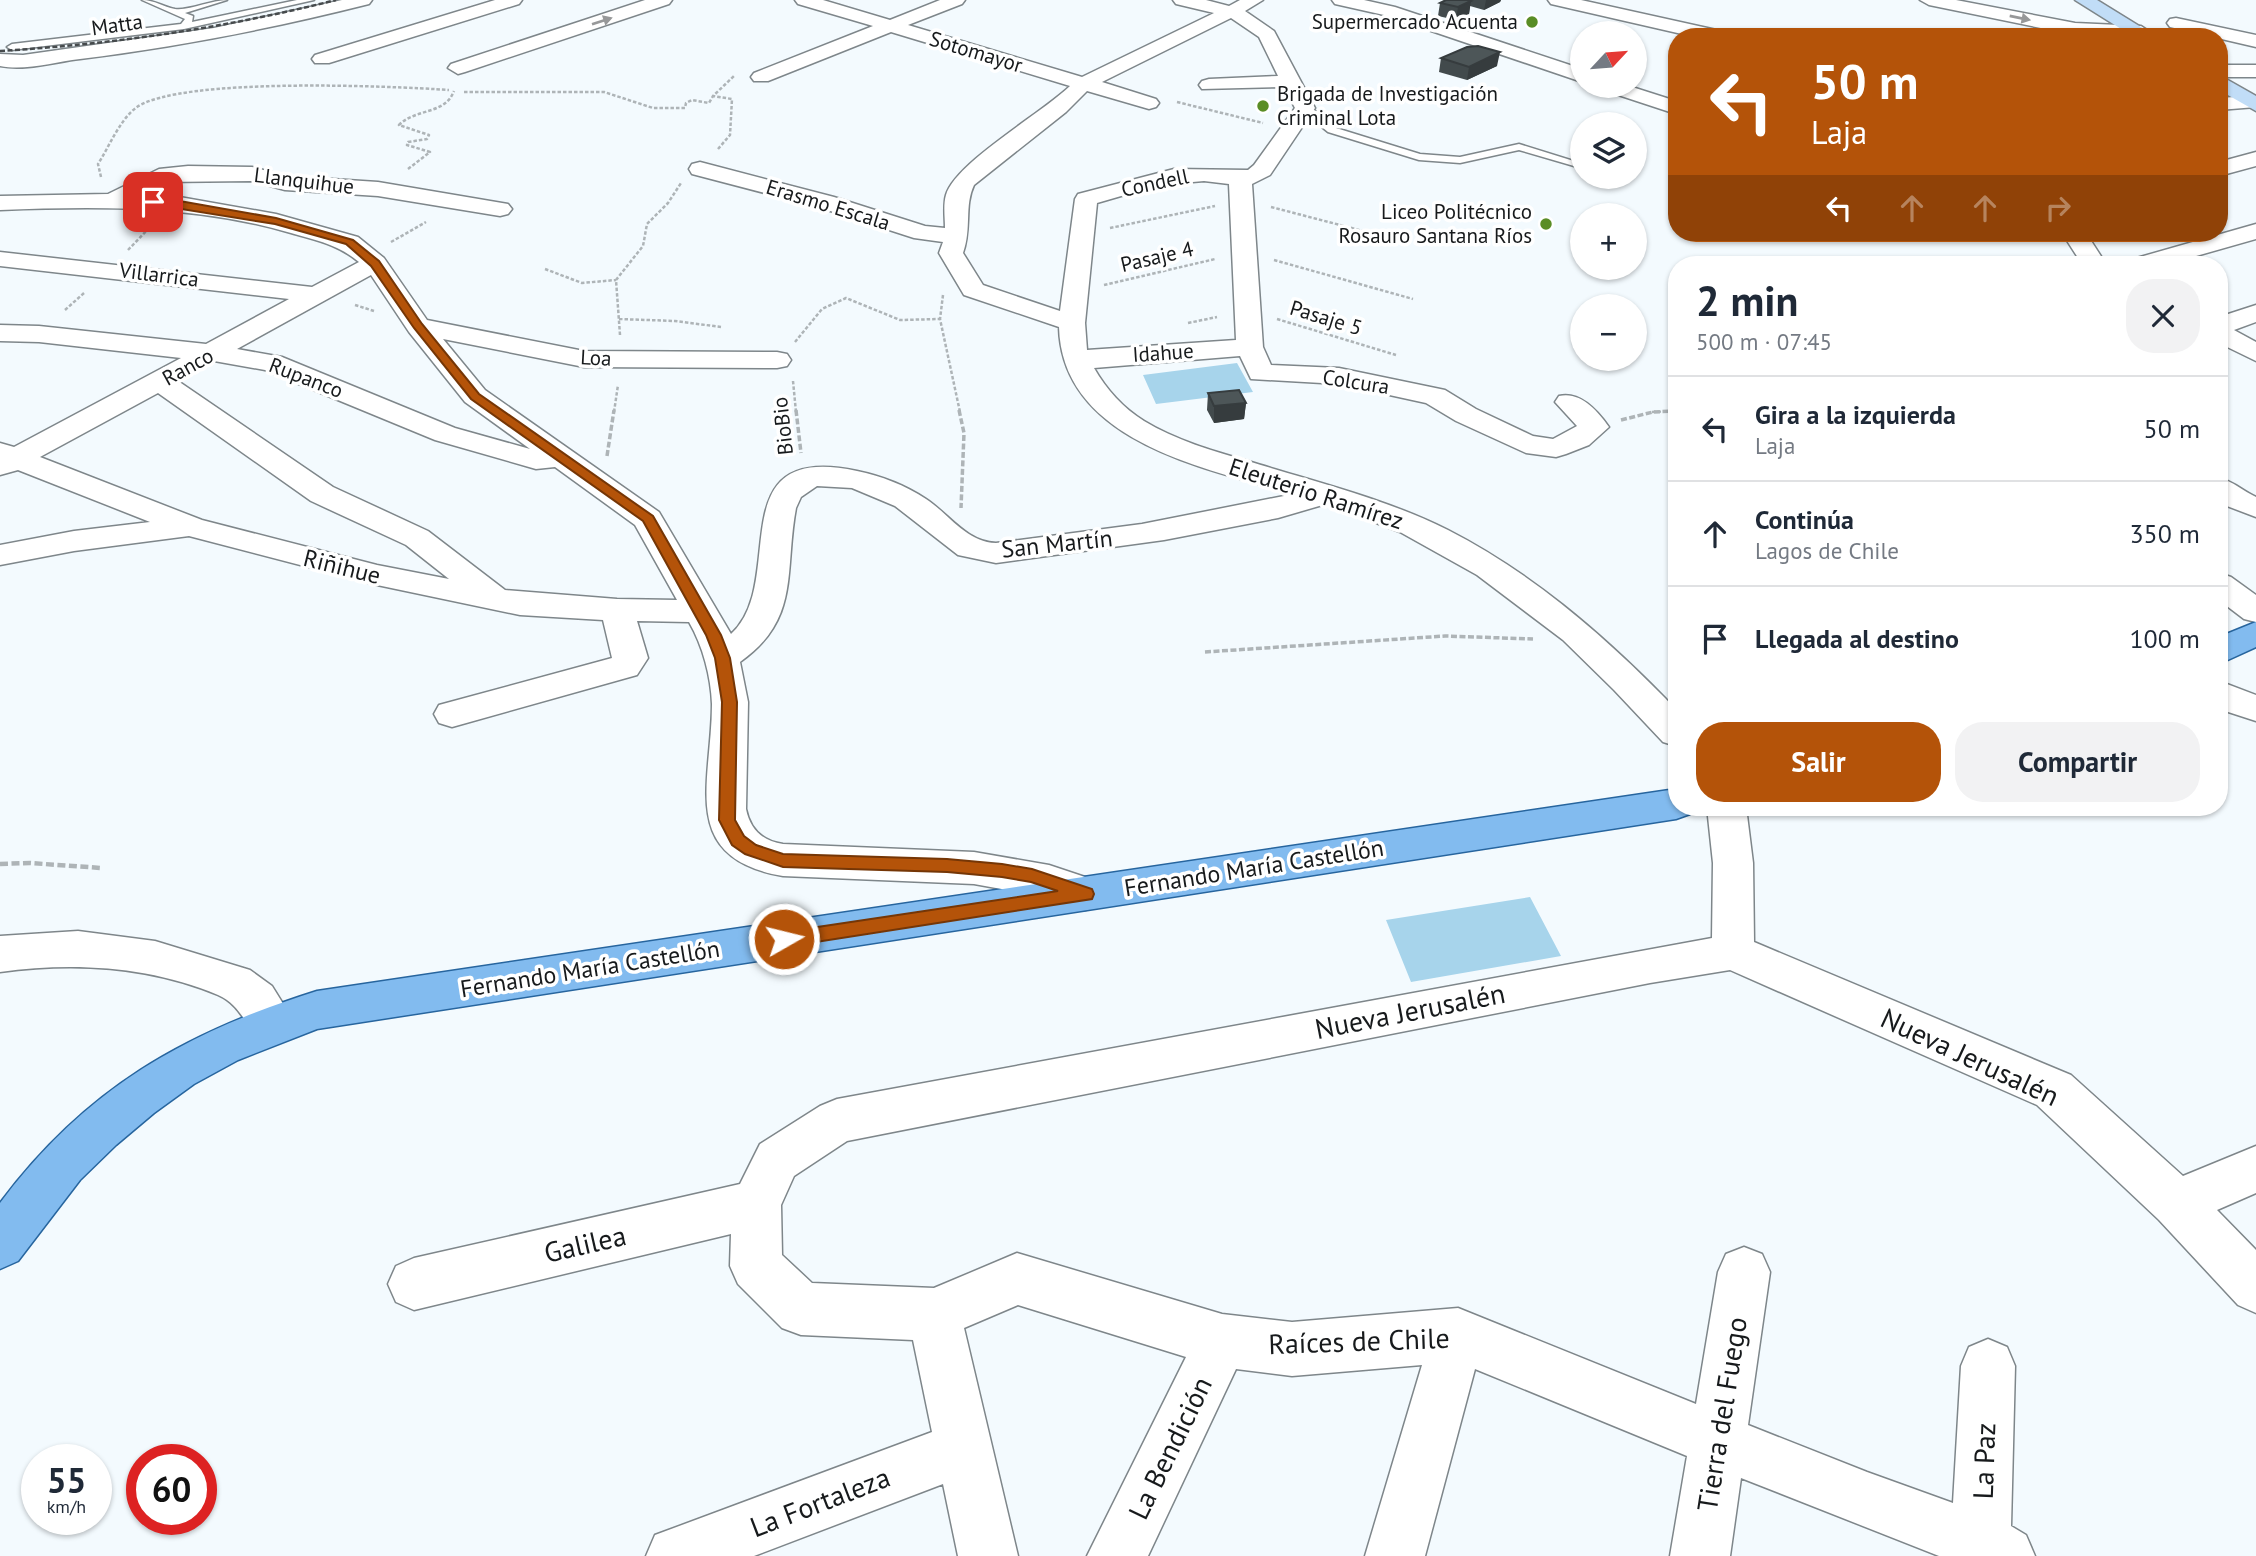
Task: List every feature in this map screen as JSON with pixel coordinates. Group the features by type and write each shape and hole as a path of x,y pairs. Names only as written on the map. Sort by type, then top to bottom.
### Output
{"main road":[{"path":"2084,0 2133,28"},
{"path":"2228,85 2253,103"},
{"path":"2228,647 2256,633"},
{"name":"Fernando María Castellón","path":"0,1244 51,1176 118,1112 194,1060 271,1023 317,1010 1668,805"}],"street":[{"name":"Matta","path":"3,53 21,60 146,45 296,17 363,0"},
{"path":"322,59 513,0"},
{"path":"458,68 663,0"},
{"name":"Sotomayor","path":"804,0 1149,103"},
{"path":"765,75 956,0"},
{"path":"1182,0 1241,6 1252,22 1263,30 1305,108 1259,173 1241,190 1250,347"},
{"path":"1341,0 1389,11 1570,72"},
{"path":"1558,0 1681,28"},
{"path":"1929,0 2070,28"},
{"path":"449,4 495,22"},
{"path":"1072,323 973,290 951,253 957,236 957,196 964,182 977,169 1059,108 1083,84 1241,6"},
{"path":"2175,24 2194,28"},
{"path":"517,32 540,41"},
{"path":"2228,35 2256,41"},
{"path":"2228,78 2252,74"},
{"path":"1209,85 1290,81"},
{"path":"1646,98 1668,105"},
{"path":"2228,104 2253,103"},
{"path":"2228,167 2256,159"},
{"name":"Erasmo Escala","path":"700,169 826,202 922,233 957,236"},
{"name":"Llanquihue","path":"113,200 148,180 179,174 252,174 285,183 378,189 500,209"},
{"name":"Condell","path":"1072,323 1086,199 1176,176 1204,174 1241,190"},
{"path":"285,183 310,190 352,233 363,254 475,396 648,519 700,611 722,658 730,702 727,820 738,841 751,850 783,860 1002,870 1032,875 1086,894"},
{"path":"0,203 79,200 174,203 276,221 363,254"},
{"path":"2228,239 2256,231"},
{"path":"2170,256 2218,242"},
{"name":"Ranco","path":"6,459 162,382 317,295 363,254"},
{"name":"Villarrica","path":"0,259 54,262 317,295"},
{"path":"2228,323 2256,313"},
{"name":"Eleuterio Ramírez","path":"1072,323 1076,359 1096,391 1122,419 1201,456 1326,494 1403,522 1457,549 1526,593 1586,641 1668,724"},
{"name":"Loa","path":"418,326 584,359 777,360"},
{"name":"Rupanco","path":"0,333 39,334 213,353 272,363 445,434 536,460 560,458"},
{"path":"2228,337 2256,353"},
{"name":"Idahue","path":"1076,359 1250,347"},
{"name":"Colcura","path":"1250,347 1261,373 1339,376 1435,396 1466,415 1526,444 1556,448 1579,439 1594,427"},
{"path":"162,382 322,494 417,538 496,600"},
{"path":"1569,402 1594,427"},
{"name":"Riñihue","path":"6,459 191,527 351,569 496,600 545,606 700,611"},
{"name":"San Martín","path":"804,479 822,476 844,478 889,491 917,507 969,548 986,552 1098,541 1255,513 1326,494"},
{"path":"722,658 739,647 762,621 773,578 778,514 786,493 804,479"},
{"path":"2228,495 2256,508"},
{"path":"0,555 74,541 191,527"},
{"path":"2228,591 2256,611"},
{"path":"452,714 624,667 630,658 617,610"},
{"path":"2228,698 2256,708"},
{"path":"1727,816 1733,863 1734,951"},
{"path":"0,954 30,949 105,949 178,963 249,991 262,1006 271,1023"},
{"name":"Nueva Jerusalén","path":"934,1314 801,1309 757,1266 757,1204 777,1160 837,1121 1734,951 2054,1090 2177,1203 2256,1287"},
{"path":"2177,1203 2256,1169"},
{"name":"Galilea","path":"414,1284 757,1204"},
{"name":"Tierra del Fuego","path":"1700,1556 1744,1272"},
{"name":"Raíces de Chile","path":"934,1314 1017,1279 1222,1341 1292,1349 1458,1335 1989,1551"},
{"path":"934,1314 988,1556"},
{"path":"1395,1556 1458,1335"},
{"name":"La Bendición","path":"1118,1556 1222,1341"},
{"name":"La Paz","path":"1988,1366 1989,1551"},
{"name":"La Fortaleza","path":"676,1556 964,1448"}],"lane":[{"path":"146,0 190,18 184,26"},
{"path":"176,12 223,0"},
{"path":"3,53 184,26 310,0"},
{"path":"1305,108 1332,130 1419,157 1460,160 1519,146 1570,162"}],"path":[{"path":"79,200 101,178 99,164 136,107 154,97 182,93 327,86 405,86 454,91 604,92 653,108 685,108 686,103 692,100 709,103 731,77 756,68 765,75"},
{"path":"378,189 430,152 407,145 412,141 426,139 429,135 399,125 411,115 437,110 453,98 454,91"},
{"path":"595,482 605,464 622,359 616,281 643,246 647,224 668,204 681,183 700,169 730,135 732,99 713,96"},
{"path":"1173,101 1291,129"},
{"path":"1082,234 1241,190 1386,236"},
{"path":"363,254 458,202"},
{"path":"1245,252 1413,299"},
{"name":"Pasaje 4","path":"1076,292 1245,252"},
{"path":"545,269 582,283 616,281"},
{"path":"960,541 964,433 940,319 943,292 964,277"},
{"path":"317,295 371,310 391,320 418,326"},
{"path":"777,360 822,309 846,298 900,320 940,319"},
{"name":"Pasaje 5","path":"1248,310 1396,355"},
{"path":"619,319 675,321 720,327"},
{"name":"BioBio","path":"777,360 792,372 804,479"},
{"path":"1594,427 1653,412 1668,411"},
{"path":"1205,652 1445,636 1586,641"},
{"path":"0,864 30,863 101,868"}],"shaded area":[{"path":"1237,363 1253,392 1156,404 1143,375"},
{"path":"1530,897 1561,956 1411,982 1386,920"}],"building":[{"path":"1446,0 1471,1 1458,7 1440,3"},
{"path":"1478,46 1500,52 1469,67 1441,58 1467,47"},
{"path":"1239,390 1246,403 1214,406 1208,393"}],"railway":[{"path":"0,51 169,33 253,19 336,0"}],"place":[{"name":"Supermercado Acuenta","path":"1532,22"},
{"name":"Brigada de Investigación Criminal Lota","path":"1263,106"},
{"name":"Liceo Politécnico Rosauro Santana Ríos","path":"1546,224"}],"route":[{"path":"153,202 174,203 276,221 349,242 375,263 413,314 418,326 475,396 648,519 714,635 722,658 730,702 726,809 731,831 738,841 765,857 783,860 979,867 1032,875 1086,894 784,939"}]}
